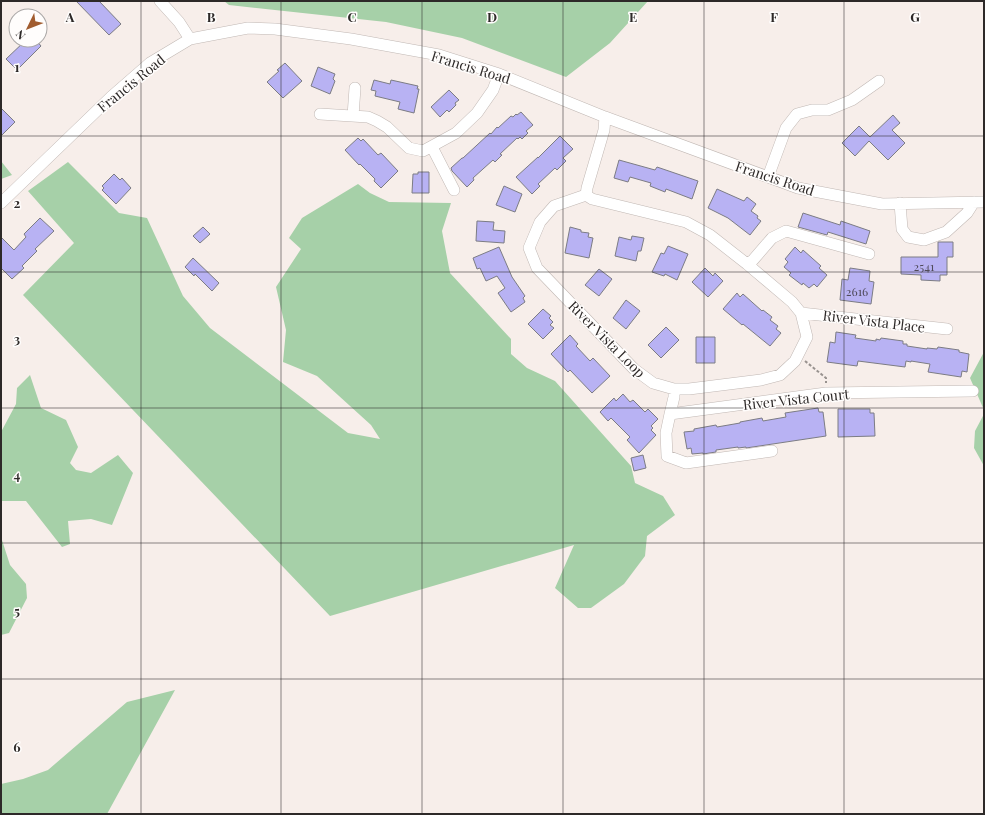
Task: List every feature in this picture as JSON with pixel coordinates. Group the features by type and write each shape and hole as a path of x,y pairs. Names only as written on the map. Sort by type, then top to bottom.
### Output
{"street":[{"path":"160,1 180,22 190,38"},
{"name":"Francis Road","path":"1,203 111,96 150,63 190,38 248,28 275,29 351,38 439,55 499,74 606,117 798,188 882,204 979,202"},
{"path":"320,114 353,116 378,121 387,127 408,148 428,149 456,133 478,114 493,90 499,74"},
{"path":"768,177 786,128 797,114 812,110 828,110 852,100 879,81"},
{"path":"353,116 355,88"},
{"path":"586,195 604,130 606,117"},
{"path":"428,149 454,190"},
{"name":"River Vista Loop","path":"586,195 592,199 686,222 710,235 747,264 792,302 800,313 807,337 794,361 780,375 761,380 689,389 674,389 653,384 634,369 538,268 529,248 540,222 554,206 586,195"},
{"path":"900,203 902,228 908,237 924,240 946,232 979,202"},
{"path":"747,264 753,260 772,238 786,231 869,254"},
{"name":"River Vista Place","path":"800,313 947,330"},
{"path":"674,389 674,396 666,433 667,456 686,463 772,451"},
{"name":"River Vista Court","path":"670,414 826,393 973,391"}],"path":[{"path":"804,361 826,378 826,393"}],"green space":[{"path":"224,1 648,1 610,43 566,77 462,38 386,22 229,5"},
{"path":"1,161 12,175 1,179"},
{"path":"68,162 119,213 147,218 183,296 210,328 348,433 380,439 371,425 317,376 283,362 286,330 276,287 301,249 289,238 302,218 358,184 370,193 389,202 451,203 442,231 450,273 511,339 511,354 527,368 555,381 631,466 635,483 663,496 675,515 647,536 645,556 624,584 591,608 578,608 555,588 574,545 330,616 23,295 74,243 28,191"},
{"path":"984,352 984,410 970,378"},
{"path":"30,375 41,408 66,420 78,447 70,463 76,470 91,473 118,455 133,473 112,525 91,519 68,521 70,544 62,547 26,501 1,501 1,432 16,404 17,388"},
{"path":"984,414 984,466 974,448 975,431"},
{"path":"1,537 10,565 26,584 27,598 9,633 1,635"},
{"path":"175,690 107,814 1,814 1,784 23,779 48,770 127,702"}],"building":[{"path":"76,1 99,1 121,24 109,35"},
{"path":"18,48 39,48 17,70 6,59"},
{"path":"285,63 302,81 283,98 267,82"},
{"path":"318,67 335,74 333,79 335,81 330,94 311,86"},
{"path":"374,80 390,84 391,80 418,86 417,89 419,89 414,113 398,109 400,102 375,96 376,91 371,90"},
{"path":"449,90 459,100 449,112 447,110 440,117 431,107"},
{"path":"1,108 15,122 1,136"},
{"path":"521,112 533,125 526,131 528,133 522,139 520,137 518,139 517,138 500,154 502,155 495,162 493,160 473,178 474,180 467,187 451,168 490,133 491,134 497,127 498,128 511,116 513,117"},
{"path":"893,115 900,123 892,130 905,143 888,160 869,141 855,156 842,143 859,126 870,137"},
{"path":"560,136 573,149 563,158 566,161 557,170 555,168 538,184 540,186 532,194 516,177"},
{"path":"358,138 361,141 363,139 378,155 381,153 398,171 381,188 374,181 375,179 345,150"},
{"path":"619,160 655,170 657,167 698,181 692,199 666,189 665,192 650,186 651,183 630,177 628,182 614,178"},
{"path":"418,172 429,172 429,193 412,193 413,174 418,174"},
{"path":"114,174 120,180 122,178 131,188 116,204 102,190 104,188 102,186"},
{"path":"504,186 522,194 515,212 496,205"},
{"path":"717,189 744,201 747,197 756,204 751,211 758,216 757,218 761,221 750,235 728,218 708,208"},
{"path":"803,213 840,225 841,221 870,231 866,244 828,232 827,235 798,227"},
{"path":"40,218 54,231 35,249 37,251 22,266 24,268 12,279 1,268 1,237 14,250 26,237 24,234"},
{"path":"477,221 494,222 493,230 505,231 504,243 476,241"},
{"path":"203,227 210,234 200,243 193,236"},
{"path":"570,227 581,230 581,232 589,233 588,237 593,238 589,258 565,253"},
{"path":"632,236 644,238 641,251 638,251 636,261 615,256 619,237 631,240"},
{"path":"938,242 953,242 953,257 947,257 947,275 940,275 940,281 921,280 921,275 901,274 901,257 938,257"},
{"path":"668,246 688,254 677,280 665,274 664,276 652,272 661,253 664,254"},
{"path":"499,247 512,277 525,296 523,298 525,302 511,312 498,293 505,288 497,276 486,281 480,268 477,269 473,258"},
{"path":"795,247 801,253 803,250 821,266 819,268 827,275 817,287 814,284 809,288 803,283 802,285 789,275 791,273 784,267 788,262 785,259"},
{"path":"193,258 219,283 212,291 195,274 194,276 185,267"},
{"path":"705,268 713,276 715,273 723,281 708,297 692,282"},
{"path":"850,268 870,271 869,281 874,282 871,304 840,300 842,279 848,280"},
{"path":"599,269 612,279 599,296 585,285"},
{"path":"737,293 740,297 743,294 762,311 763,310 772,317 770,320 778,326 776,329 781,333 770,346 723,309"},
{"path":"626,300 640,311 626,329 613,318"},
{"path":"543,309 551,316 549,318 553,322 550,325 554,328 543,339 528,324"},
{"path":"666,327 679,340 661,358 648,345"},
{"path":"836,332 856,335 855,338 876,341 876,339 880,340 881,338 903,341 903,344 907,344 907,346 927,349 937,349 938,347 959,350 959,352 969,354 967,372 962,371 961,377 928,372 930,364 911,361 906,361 905,367 858,361 857,366 827,362 830,342 835,343"},
{"path":"570,335 578,344 576,346 590,361 593,358 610,376 592,393 570,370 568,372 551,354"},
{"path":"696,337 715,337 715,363 696,363"},
{"path":"623,394 630,402 633,400 645,412 648,409 658,419 651,426 653,428 651,430 656,435 639,453 627,440 630,437 611,418 608,421 600,412 614,398 616,401"},
{"path":"818,408 819,412 823,412 826,436 746,448 738,447 716,450 716,452 703,454 692,454 691,448 687,449 684,432 716,425 717,427 762,418 763,421 786,417 785,413"},
{"path":"838,409 870,409 870,413 874,413 875,436 838,437"},
{"path":"643,455 646,468 634,471 631,458"}]}
